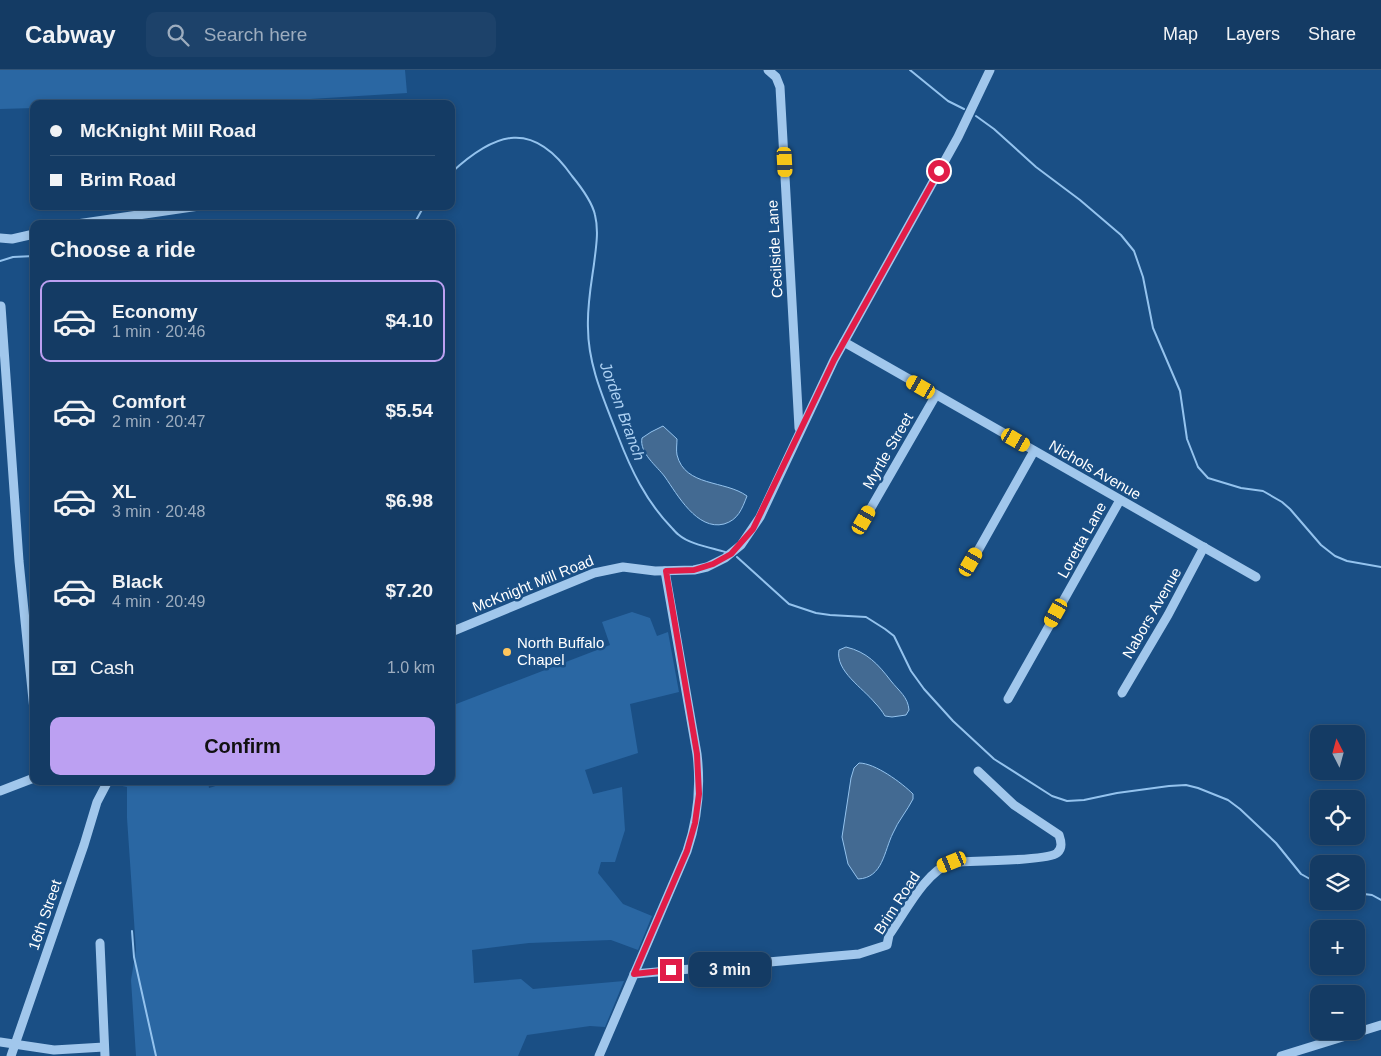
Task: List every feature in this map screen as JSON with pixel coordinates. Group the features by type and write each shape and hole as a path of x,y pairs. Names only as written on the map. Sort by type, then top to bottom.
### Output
{"street":[{"name":"Cecilside Lane","path":"768,70 776,77 780,87 800,431"},
{"name":"McKnight Mill Road","path":"455,630 594,573 624,567 687,571 707,567 725,558 741,545 760,517 844,342 958,136 990,70"},
{"path":"104,220 172,210"},
{"path":"0,238 12,239 30,235"},
{"path":"1,306 19,561 30,670"},
{"name":"Nichols Avenue","path":"844,342 936,396 1256,576"},
{"name":"Myrtle Street","path":"864,520 936,396"},
{"path":"971,562 1034,451"},
{"name":"Loretta Lane","path":"1008,699 1120,500"},
{"name":"Nabors Avenue","path":"1122,693 1168,615 1204,547"},
{"path":"599,1056 687,851 695,823 699,794 697,754 666,571"},
{"name":"Brim Road","path":"634,974 859,954 888,946 889,935 928,878 942,866 952,862 1024,859 1048,857 1057,854 1061,849 1058,835 1014,805 978,771"},
{"path":"0,791 30,780"},
{"name":"16th Street","path":"11,1056 104,785"},
{"path":"0,1042 54,1050 104,1052 100,943"},
{"path":"1281,1056 1381,1025"}],"shaded area":[{"path":"0,70 405,70 407,93 294,100 30,100 30,108 0,109"},
{"path":"663,426 677,439 677,455 681,465 688,473 747,496 741,510 733,520 724,524 714,525 697,517 649,459 643,449 642,438"},
{"path":"632,612 650,618 657,636 668,632 679,692 630,704 638,753 585,770 593,794 622,787 625,830 615,862 601,862 598,873 623,904 652,916 638,950 611,940 529,943 472,950 474,983 521,979 533,989 624,981 605,1027 590,1026 527,1035 518,1056 136,1056 131,980 136,950 127,818 127,787 118,785 209,785 209,788 219,785 455,785 455,704 610,645 602,622"},
{"path":"846,647 866,655 881,669 905,698 909,710 906,715 885,716 870,697 851,679 841,665 839,658 839,650"},
{"path":"859,763 873,766 888,774 913,794 913,799 895,829 878,869 873,874 858,879 848,864 842,837 851,778 854,768"}],"waterway":[{"path":"910,70 948,101 964,109"},
{"path":"976,116 1121,235 1134,251 1143,277 1153,328 1180,391 1187,439 1198,467 1208,478 1241,488 1263,491 1282,502 1321,545 1335,556 1347,561 1381,567"},
{"name":"Jorden Branch","path":"455,170 483,148 499,141 514,138 528,139 543,146 557,158 582,189 594,210 597,227 588,312 591,356 598,384 618,436 634,473 662,517 683,538 725,552"},
{"name":"Jorden Branch","path":"416,220 422,210"},
{"name":"Jorden Branch","path":"0,261 13,257 30,256"},
{"name":"Jorden Branch","path":"737,557 789,604 816,613 866,617 885,629 894,636 911,671 924,689 953,721 994,759 1052,796 1067,801 1169,786 1186,785 1198,788 1228,800 1240,809 1276,843 1301,874 1310,879"},
{"name":"Jorden Branch","path":"1365,894 1372,895 1381,900"},
{"path":"132,931 134,957 156,1056"}],"place":[{"name":"North Buffalo Chapel","path":"507,652"}],"route":[{"path":"671,970 634,974 687,851 698,809 699,772 697,754 666,571 687,571 707,567 731,554 741,545 753,529 834,360 939,171"}]}
